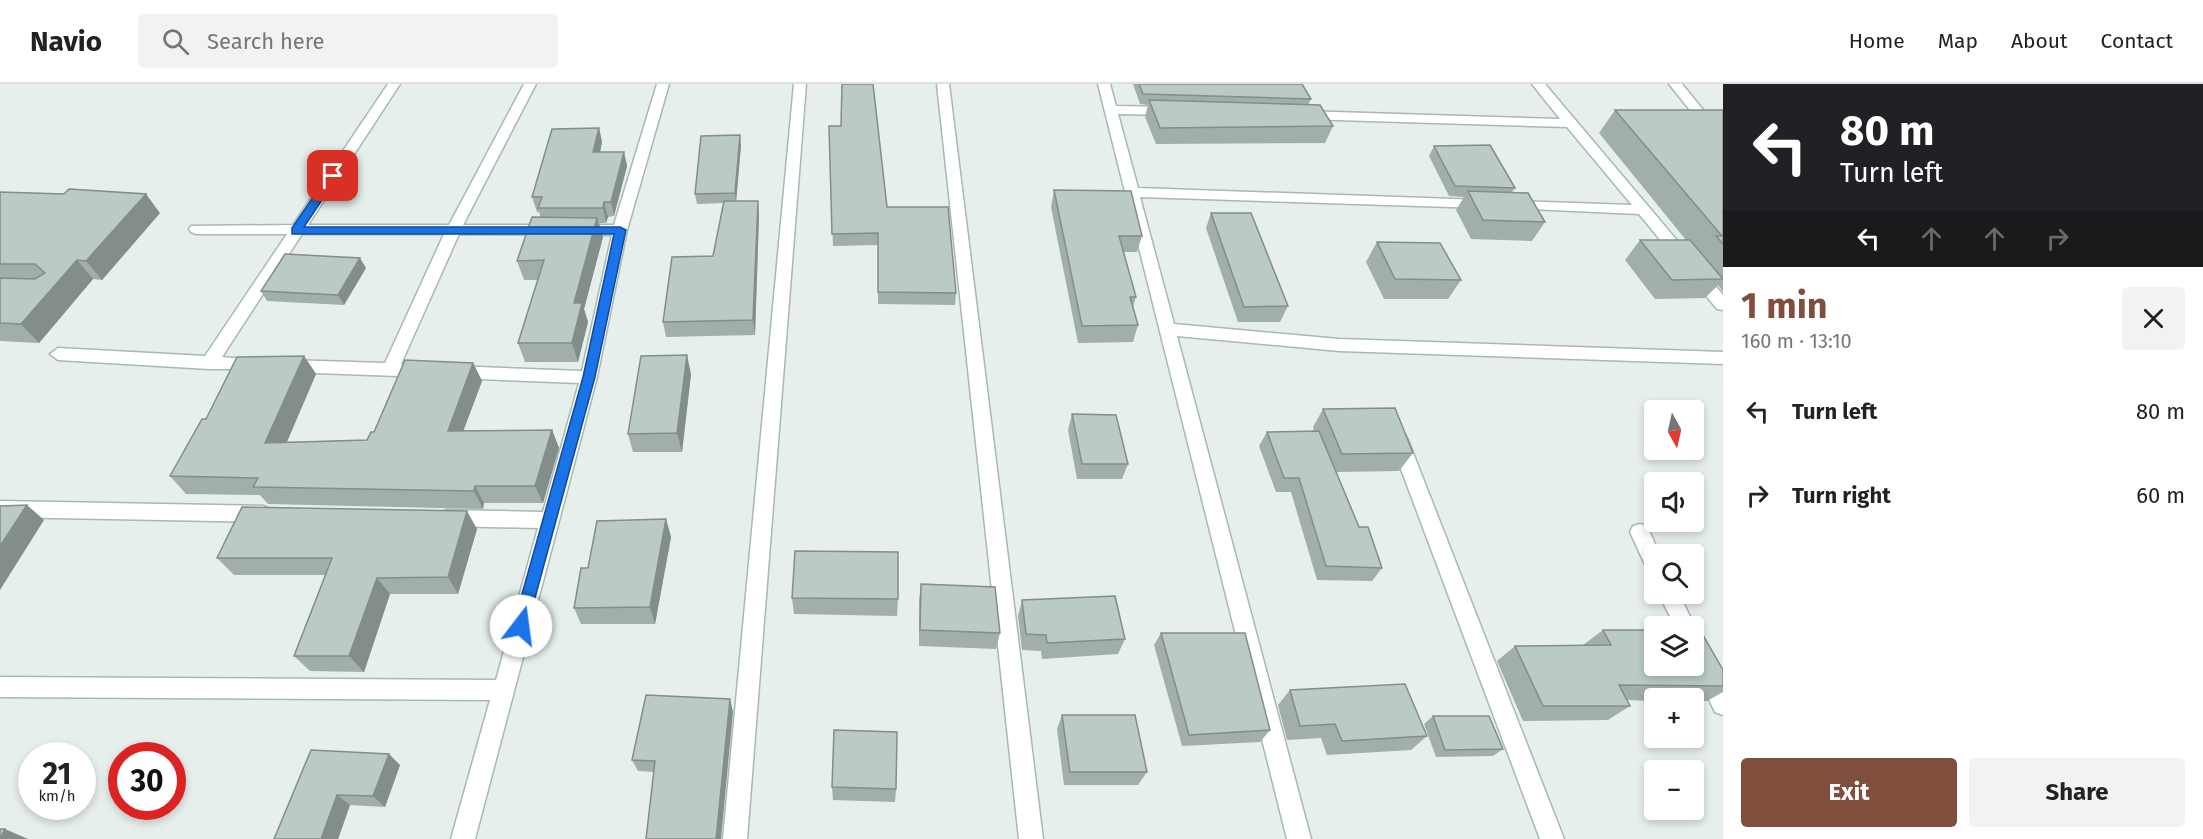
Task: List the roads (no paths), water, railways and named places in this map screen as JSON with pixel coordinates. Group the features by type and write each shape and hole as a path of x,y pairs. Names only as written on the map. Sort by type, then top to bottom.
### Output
{"street":[{"path":"209,363 394,84"},
{"path":"390,370 453,231 530,84"},
{"path":"463,839 589,377 620,230 663,84"},
{"path":"735,839 801,84"},
{"path":"943,84 1031,839"},
{"path":"1104,84 1299,839"},
{"path":"1538,84 1640,210 1723,305"},
{"path":"1675,84 1723,142"},
{"path":"1110,110 1181,112"},
{"path":"1286,115 1568,123"},
{"path":"1132,192 1640,210"},
{"path":"196,229 620,230"},
{"path":"1167,329 1339,345 1723,358"},
{"path":"58,354 209,363 589,377"},
{"path":"1392,419 1552,839"},
{"path":"0,509 287,515"},
{"path":"430,518 550,520"},
{"path":"1640,532 1645,544"},
{"path":"1704,666 1723,705"},
{"path":"0,687 503,690"}]}
